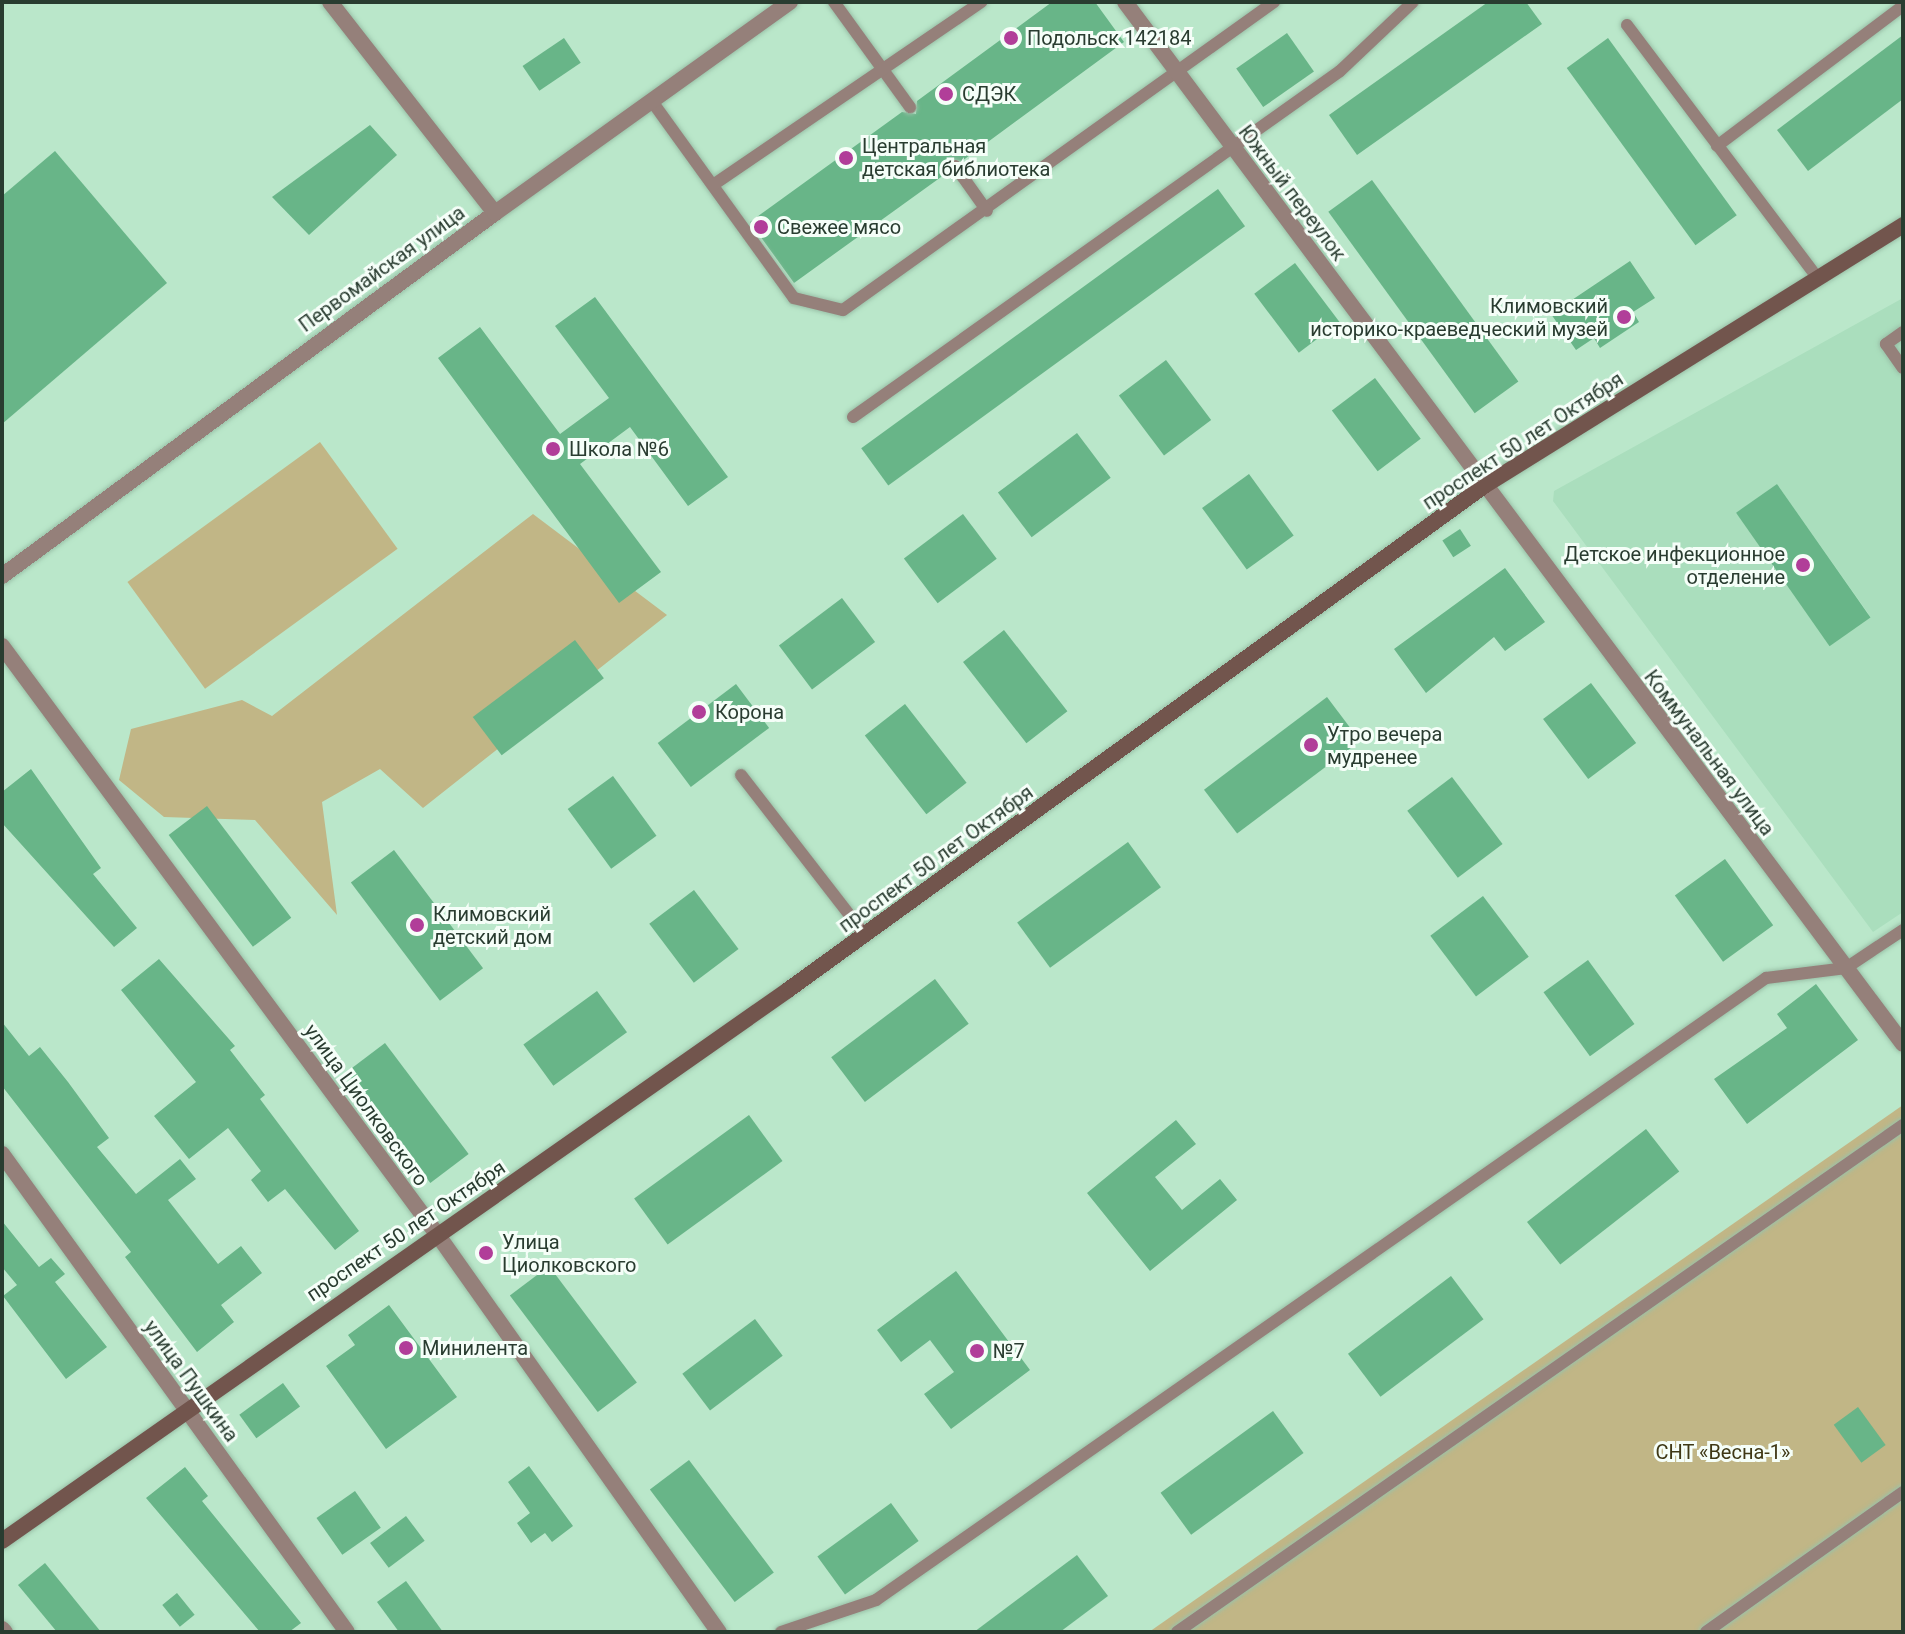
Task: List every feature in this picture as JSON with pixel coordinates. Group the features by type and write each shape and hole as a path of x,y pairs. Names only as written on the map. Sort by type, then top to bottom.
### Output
{"main road":[{"name":"проспект 50 лет Октября","path":"2,1541 185,1407 865,935 1484,486 1903,225"}],"street":[{"path":"330,2 495,213"},
{"name":"Первомайская улица","path":"2,576 495,213 790,2"},
{"name":"Южный переулок","path":"1125,2 1484,486"},
{"name":"Коммунальная улица","path":"1484,486 1903,1044"},
{"name":"улица Циолковского","path":"2,646 437,1234 719,1632"},
{"name":"улица Пушкина","path":"2,1154 347,1632"}],"lane":[{"path":"834,2 910,107"},
{"path":"713,185 981,2"},
{"path":"651,100 794,298 843,310 987,211 1175,69 1274,2"},
{"path":"853,417 1340,71 1413,2"},
{"path":"1717,146 1903,6"},
{"path":"1627,25 1817,277"},
{"path":"955,166 987,211"},
{"path":"1903,332 1886,344 1903,368"},
{"path":"741,775 865,935"},
{"path":"781,1632 876,1600 1766,978 1846,968 1903,930"},
{"path":"1177,1632 1903,1125"},
{"path":"1706,1632 1903,1492"}],"shaded area":[{"path":"1903,298 1903,912 1873,932 1553,501 1554,491","holes":["1777,484 1870,616 1736,513"]}],"green space":[{"path":"320,442 398,549 205,689 127,582"},
{"path":"533,514 667,615 423,808 380,769 322,802 337,915 255,820 164,817 119,780 131,729 242,700 272,716"},
{"name":"СНТ «Весна-1»","path":"1903,1105 1903,1632 1149,1632"}],"building":[{"path":"1052,2 1095,2 1124,42 962,161 949,159 948,172 794,283 750,222 902,112 916,114 917,101"},
{"path":"1488,2 1526,2 1542,24 1357,155 1329,115"},
{"path":"1287,33 1314,72 1263,107 1236,69"},
{"path":"1903,35 1903,99 1808,171 1777,130"},
{"path":"564,38 581,63 539,91 523,66"},
{"path":"1608,38 1737,215 1695,245 1567,68"},
{"path":"370,125 397,155 309,235 272,197"},
{"path":"55,151 167,283 2,424 2,196"},
{"path":"1372,180 1518,381 1475,413 1328,212"},
{"path":"1218,189 1245,226 888,485 861,448"},
{"path":"1630,261 1655,298 1633,312 1639,322 1600,348 1594,338 1576,350 1551,314"},
{"path":"1295,263 1340,322 1299,353 1254,294"},
{"name":"Школа №6","path":"595,297 728,477 688,506 630,427 580,464 661,572 619,603 438,358 480,327 560,434 609,398 555,326"},
{"path":"1166,360 1211,420 1164,455 1119,396"},
{"path":"1375,378 1421,439 1378,471 1332,410"},
{"path":"1077,433 1111,478 1032,537 998,493"},
{"path":"1249,474 1294,535 1247,570 1202,508"},
{"name":"Детское инфекционное отделение","path":"1777,484 1870,618 1830,646 1736,513"},
{"path":"963,514 997,559 938,603 904,559"},
{"path":"1460,529 1471,546 1453,557 1442,540"},
{"path":"1505,568 1545,622 1505,651 1494,637 1426,693 1394,649"},
{"path":"842,598 875,642 812,689 779,646"},
{"path":"1004,630 1067,711 1026,743 963,662"},
{"path":"575,640 604,678 502,755 473,717"},
{"path":"1591,683 1636,743 1588,779 1543,719"},
{"path":"736,684 769,728 691,787 658,743"},
{"path":"1327,697 1360,741 1237,834 1204,790"},
{"path":"905,704 967,783 926,814 865,735"},
{"path":"31,769 101,868 93,874 137,928 114,947 2,823 2,792"},
{"path":"613,776 656,836 611,869 568,809"},
{"path":"1452,777 1503,844 1458,878 1407,811"},
{"path":"207,806 291,918 253,947 169,835"},
{"path":"1128,842 1161,887 1050,968 1017,923"},
{"name":"Климовский детский дом","path":"394,850 483,968 440,1001 351,882"},
{"path":"1725,859 1773,925 1723,962 1675,895"},
{"path":"694,890 739,949 694,983 649,924"},
{"path":"1483,896 1529,957 1476,996 1430,936"},
{"path":"159,959 235,1046 230,1050 265,1095 260,1099 359,1231 335,1250 285,1189 268,1202 251,1180 261,1171 228,1128 189,1159 154,1116 196,1082 121,990"},
{"path":"1588,960 1634,1024 1590,1056 1544,992"},
{"path":"935,979 969,1024 865,1102 831,1057"},
{"path":"1816,984 1858,1040 1747,1124 1714,1079 1787,1028 1777,1014"},
{"path":"597,991 627,1032 553,1086 523,1044"},
{"path":"2,1022 29,1056 40,1047 68,1082 109,1138 97,1147 136,1194 180,1159 196,1179 168,1200 218,1264 241,1246 262,1273 221,1305 234,1322 197,1352 125,1257 131,1252 2,1086"},
{"path":"385,1043 469,1154 430,1183 347,1072"},
{"path":"749,1115 783,1161 668,1245 634,1198"},
{"path":"1176,1120 1196,1144 1155,1177 1182,1210 1220,1179 1237,1200 1150,1271 1087,1193"},
{"path":"1646,1129 1679,1172 1560,1265 1527,1222"},
{"path":"2,1221 39,1267 51,1258 65,1274 55,1282 107,1347 66,1379 3,1296 17,1285 2,1267"},
{"path":"549,1266 637,1383 598,1412 510,1295"},
{"name":"№7","path":"956,1271 1030,1370 951,1429 924,1394 954,1372 930,1340 901,1362 877,1330"},
{"path":"1451,1276 1483,1319 1380,1397 1348,1354"},
{"path":"389,1305 457,1397 386,1449 326,1366 355,1345 348,1335"},
{"path":"755,1319 783,1356 710,1411 682,1374"},
{"path":"283,1383 300,1406 256,1438 239,1415"},
{"path":"1858,1407 1886,1445 1861,1463 1834,1425"},
{"path":"1273,1411 1304,1453 1191,1535 1161,1493"},
{"path":"689,1460 774,1573 735,1602 650,1489"},
{"path":"529,1466 573,1526 552,1542 545,1533 531,1543 517,1523 530,1513 508,1482"},
{"path":"185,1467 208,1496 202,1501 301,1623 289,1632 260,1632 146,1498"},
{"path":"355,1491 381,1528 342,1555 316,1518"},
{"path":"891,1503 919,1541 845,1595 817,1556"},
{"path":"406,1516 425,1541 389,1568 370,1543"},
{"path":"1077,1555 1108,1596 1060,1632 974,1632"},
{"path":"45,1563 101,1632 57,1632 18,1585"},
{"path":"406,1581 443,1632 399,1632 377,1602"},
{"path":"177,1593 195,1615 180,1627 162,1605"}],"place":[{"name":"Подольск 142184","path":"1011,38"},
{"name":"СДЭК","path":"946,94"},
{"name":"Центральная детская библиотека","path":"846,158"},
{"name":"Свежее мясо","path":"761,227"},
{"name":"Климовский историко-краеведческий музей","path":"1624,317"},
{"name":"Школа №6","path":"553,449"},
{"name":"Детское инфекционное отделение","path":"1803,565"},
{"name":"Корона","path":"699,712"},
{"name":"Утро вечера мудренее","path":"1311,745"},
{"name":"Климовский детский дом","path":"417,925"},
{"name":"Улица Циолковского","path":"486,1253"},
{"name":"Минилента","path":"406,1348"},
{"name":"№7","path":"977,1351"}]}
